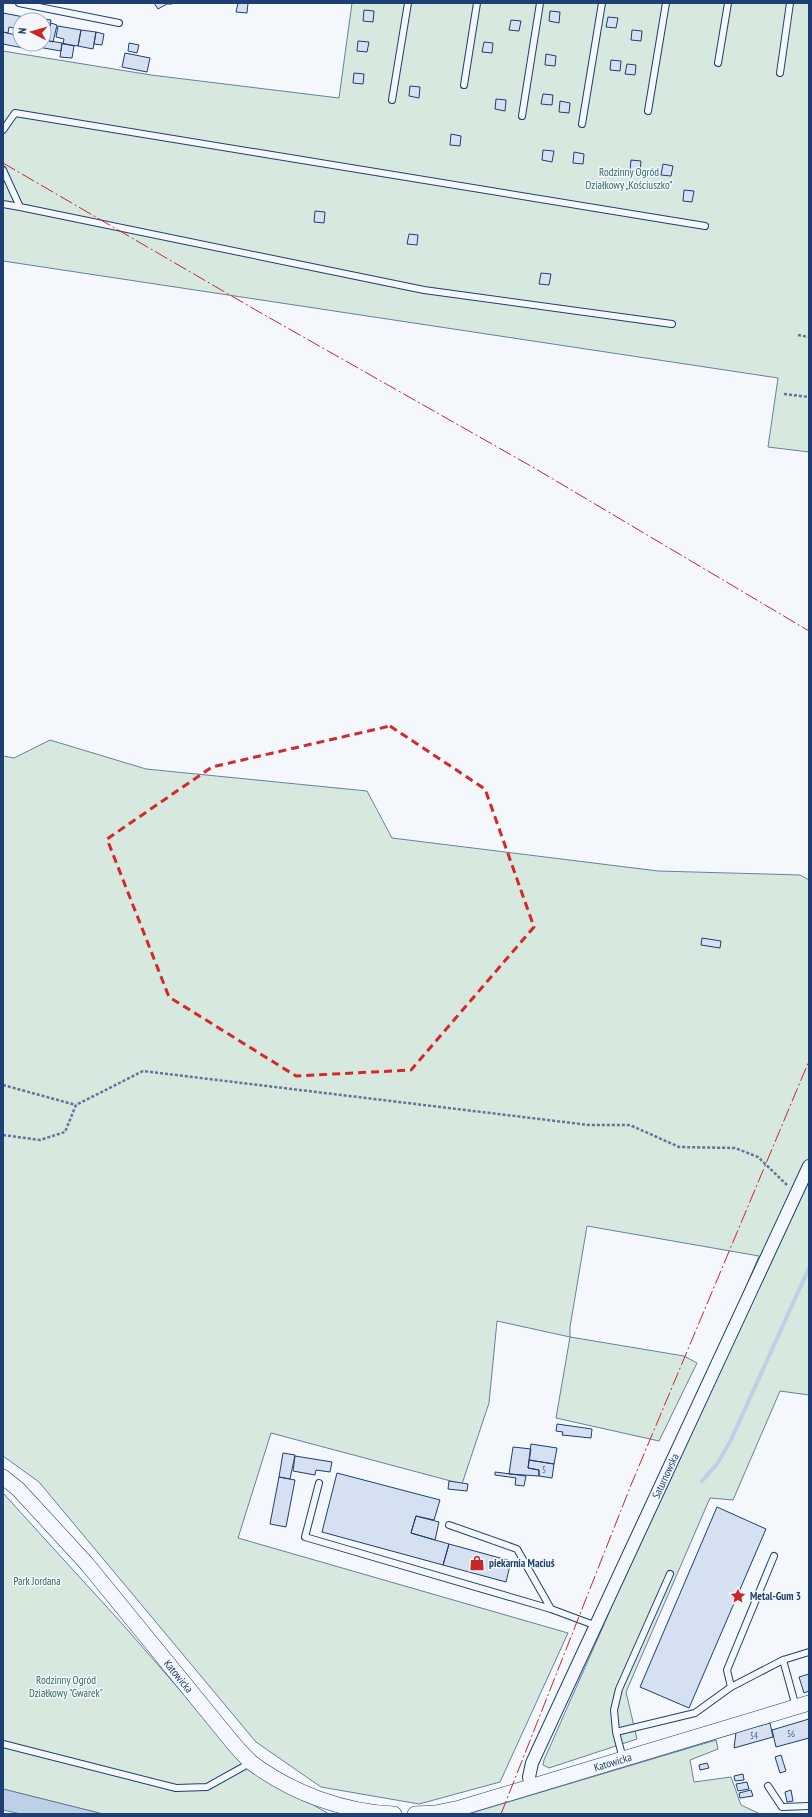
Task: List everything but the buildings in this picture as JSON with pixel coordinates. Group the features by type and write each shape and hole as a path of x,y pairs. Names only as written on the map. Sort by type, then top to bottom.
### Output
{"street":[{"name":"Saturnowska","path":"531,1786 529,1777 532,1763 594,1625 809,1166"},
{"name":"Katowicka","path":"3,1477 22,1494 87,1564 233,1743 251,1762 272,1776 316,1798 344,1807 382,1814 394,1814"},
{"name":"Katowicka","path":"415,1814 435,1813 460,1808 802,1705"}],"lane":[{"path":"19,3 119,23"},
{"path":"392,100 408,3"},
{"path":"464,85 477,3"},
{"path":"522,116 540,3"},
{"path":"582,124 602,3"},
{"path":"648,111 666,3"},
{"path":"718,63 728,3"},
{"path":"780,73 790,3"},
{"path":"3,130 15,113 705,226"},
{"path":"3,170 20,207"},
{"path":"3,204 424,290 672,324"},
{"path":"319,1483 304,1538 551,1609 594,1625"},
{"path":"449,1525 517,1549 551,1609"},
{"path":"731,1687 727,1670 774,1556"},
{"path":"623,1759 616,1732 614,1710 619,1689 670,1574"},
{"path":"616,1732 695,1713 731,1687 783,1660 809,1652"},
{"path":"783,1660 802,1705"},
{"path":"3,1744 176,1788 207,1787 251,1762"},
{"path":"768,1786 782,1807 809,1806"}],"path":[{"path":"798,335 809,337"},
{"path":"784,394 809,397"},
{"path":"3,1135 40,1140 65,1132 76,1105 143,1071 589,1125 630,1125 679,1147 734,1148 758,1156 796,1194"},
{"path":"3,1085 76,1105"}],"highlighted area":[{"path":"390,726 485,789 534,927 411,1070 296,1076 169,997 107,839 212,767"}],"green space":[{"name":"Rodzinny Ogród Działkowy „Kościuszko”","path":"352,3 809,3 809,452 768,447 778,378 3,261 3,51 151,75 339,98"},
{"path":"50,740 146,769 367,791 392,838 658,871 800,875 809,880 809,1395 780,1391 733,1500 710,1498 626,1692 637,1739 549,1768 543,1765 759,1256 587,1226 570,1327 570,1337 497,1321 489,1403 462,1484 271,1433 238,1538 568,1633 500,1782 419,1804 321,1787 256,1742 39,1482 3,1456 3,756 14,758"},
{"path":"570,1337 684,1356 697,1363 659,1441 556,1418"},
{"path":"3,1493 125,1627 246,1766 329,1814 103,1814 3,1789"},
{"path":"716,1740 718,1749 690,1760 694,1782 731,1777 741,1805 760,1814 468,1814"}],"water":[{"path":"3,1789 103,1814 21,1814 3,1810"}],"waterway":[{"path":"702,1481 717,1464 730,1442 809,1268"}],"power":[{"path":"3,163 254,309 536,469 809,631"},
{"path":"501,1814 631,1485 809,1061"}],"place":[{"name":"piekarnia Maciuś","path":"477,1563"},
{"name":"Metal-Gum 3","path":"738,1596"}],"park label":[{"name":"Park Jordana","path":"37,1581"},
{"name":"Rodzinny Ogród Działkowy \"Gwarek\"","path":"66,1686"}]}
